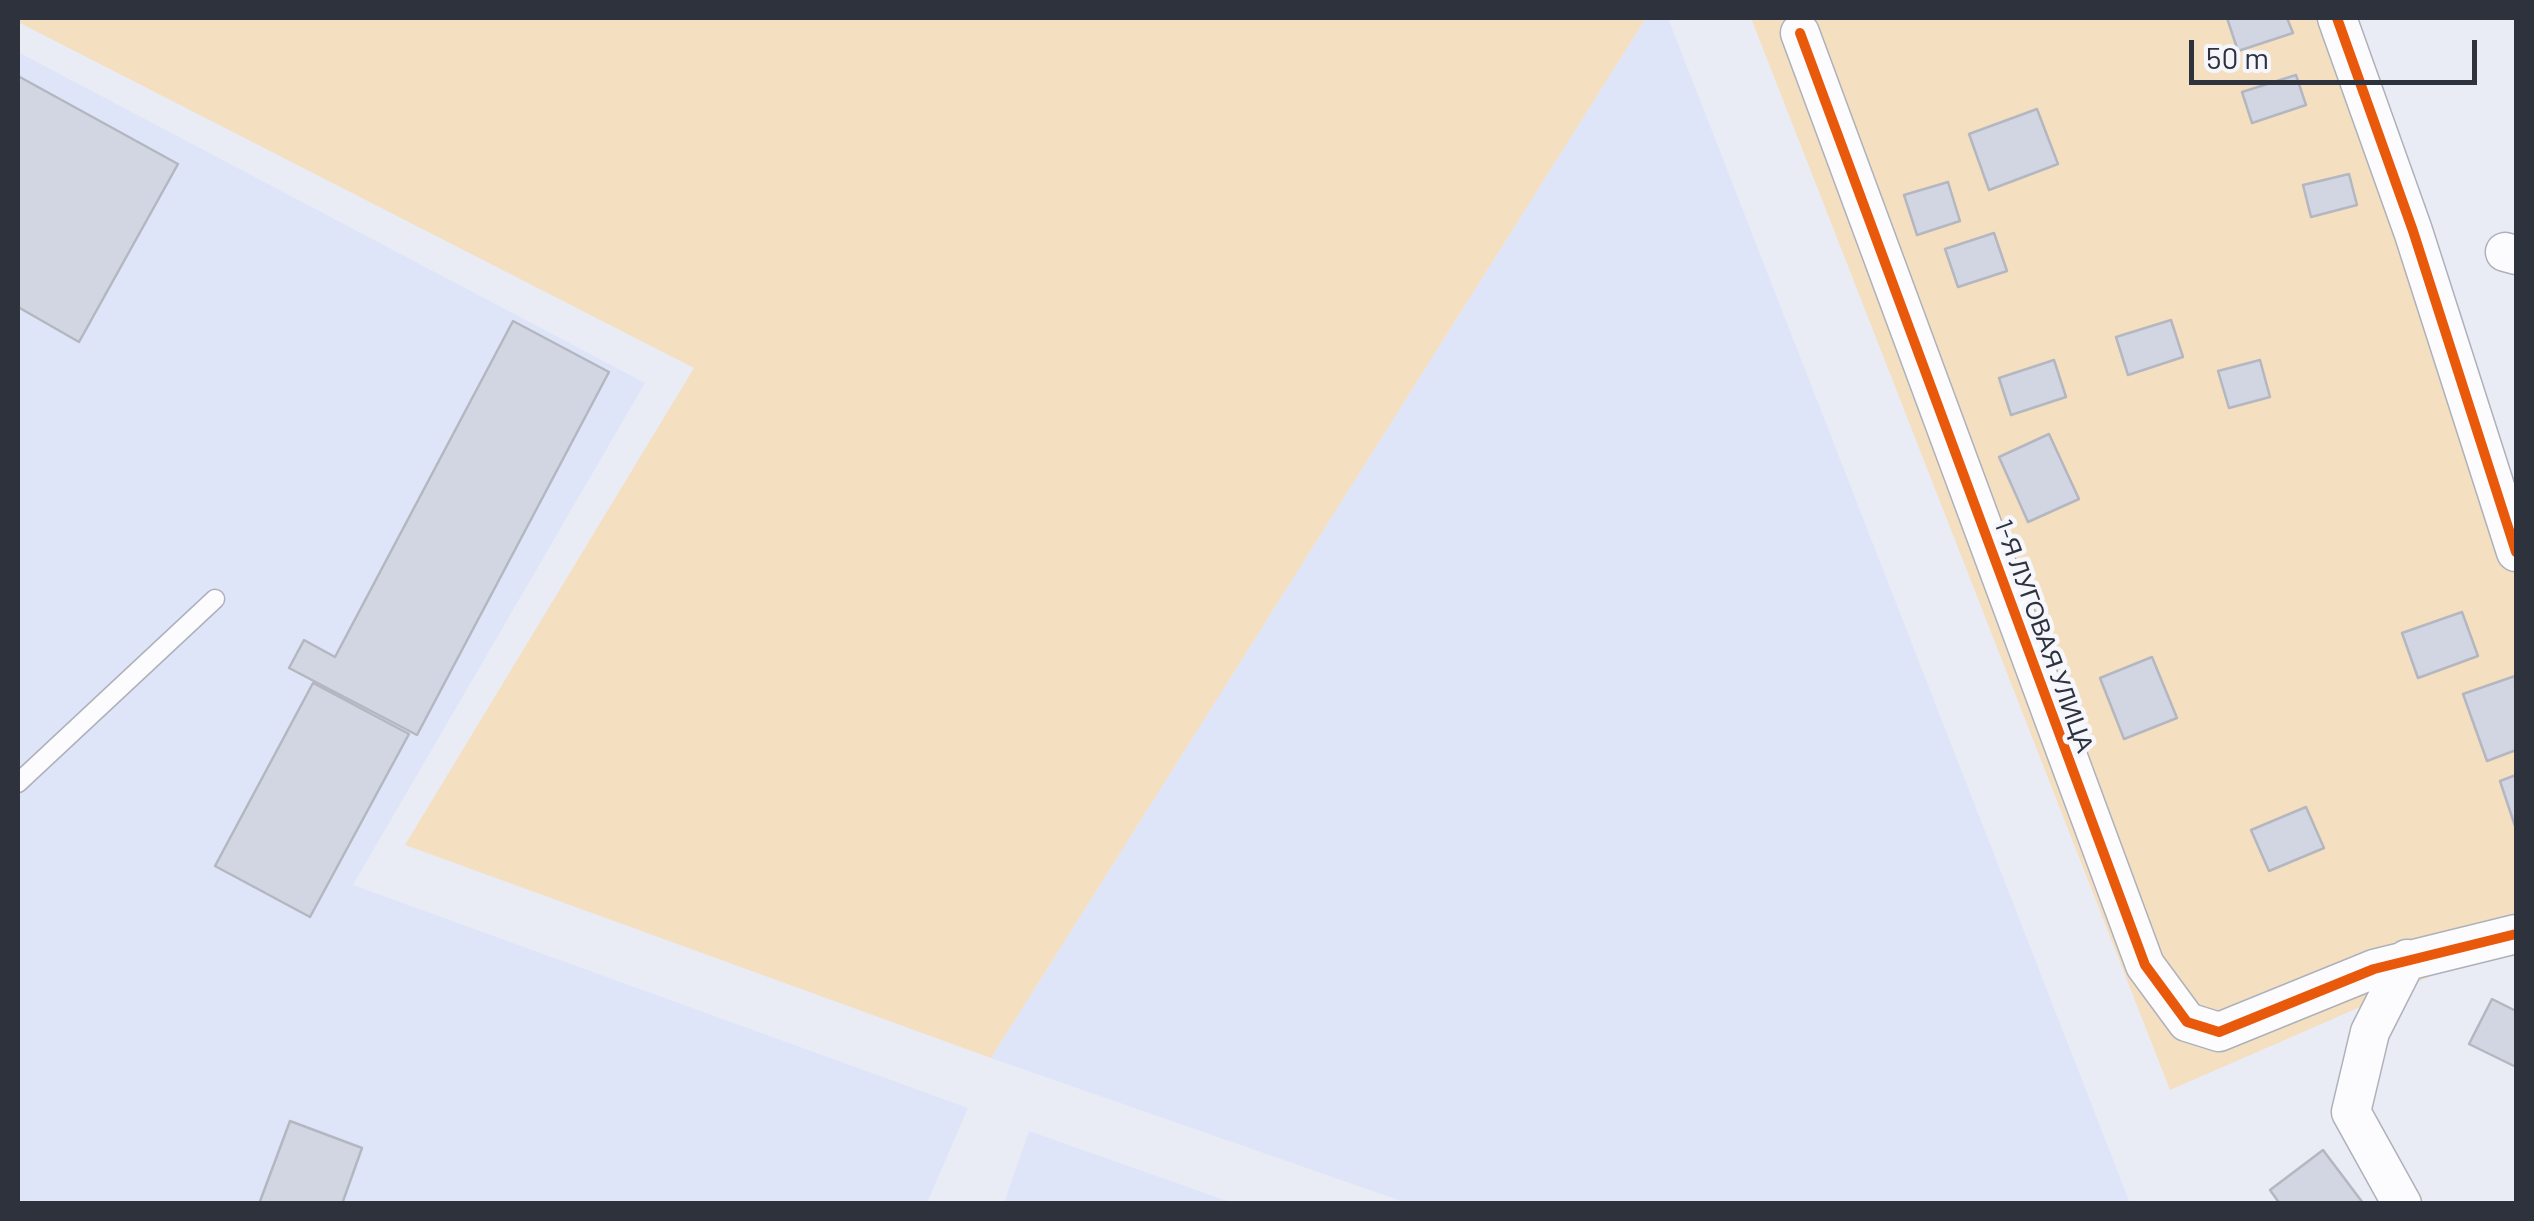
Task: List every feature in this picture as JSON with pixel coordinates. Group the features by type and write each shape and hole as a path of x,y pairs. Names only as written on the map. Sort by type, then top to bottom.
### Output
{"street":[{"path":"2337,18 2413,231 2516,552"},
{"name":"1-Я ЛУГОВАЯ УЛИЦА","path":"1800,33 2145,965 2187,1022 2218,1032 2406,958 2516,934"},
{"path":"2402,1204 2351,1112 2370,1032 2406,958"}],"lane":[{"path":"18,783 216,599"}],"shaded area":[{"path":"18,18 1646,18 991,1058 405,845 694,368 18,22"},
{"path":"1646,18 1668,18 2130,1203 1407,1203 991,1058"},
{"path":"1751,18 2324,18 2516,537 2516,939 2170,1090"},
{"path":"18,52 645,383 353,885 968,1108 927,1203 18,1203"},
{"path":"1029,1131 1233,1203 1004,1203"}],"building":[{"path":"2227,18 2287,18 2293,33 2238,51"},
{"path":"2296,75 2306,105 2252,123 2242,92"},
{"path":"18,76 178,164 79,342 18,307"},
{"path":"2037,109 2058,164 1989,190 1969,134"},
{"path":"2349,174 2357,205 2311,217 2303,185"},
{"path":"1948,182 1960,221 1917,235 1904,195"},
{"path":"1994,233 2007,271 1958,287 1945,249"},
{"path":"2171,320 2183,357 2128,375 2116,337"},
{"path":"513,321 609,372 417,735 289,668 304,640 335,657"},
{"path":"2054,360 2066,397 2011,415 1999,378"},
{"path":"2260,360 2270,397 2229,408 2218,371"},
{"path":"2049,434 2079,499 2028,522 1999,457"},
{"path":"2462,612 2478,656 2418,678 2402,633"},
{"path":"2152,657 2177,718 2124,739 2100,678"},
{"path":"2515,676 2516,750 2487,761 2463,694"},
{"path":"313,683 409,734 310,917 215,866"},
{"path":"2516,775 2516,829 2500,781"},
{"path":"2306,807 2324,848 2269,871 2251,830"},
{"path":"2492,999 2516,1011 2516,1067 2469,1044"},
{"path":"290,1121 362,1148 342,1204 259,1204"},
{"path":"2323,1150 2363,1203 2280,1204 2270,1190"}],"cycle path":[{"path":"2337,18 2413,231 2516,552"},
{"path":"1800,33 2145,965 2187,1022 2219,1032 2374,969 2516,934"}]}
